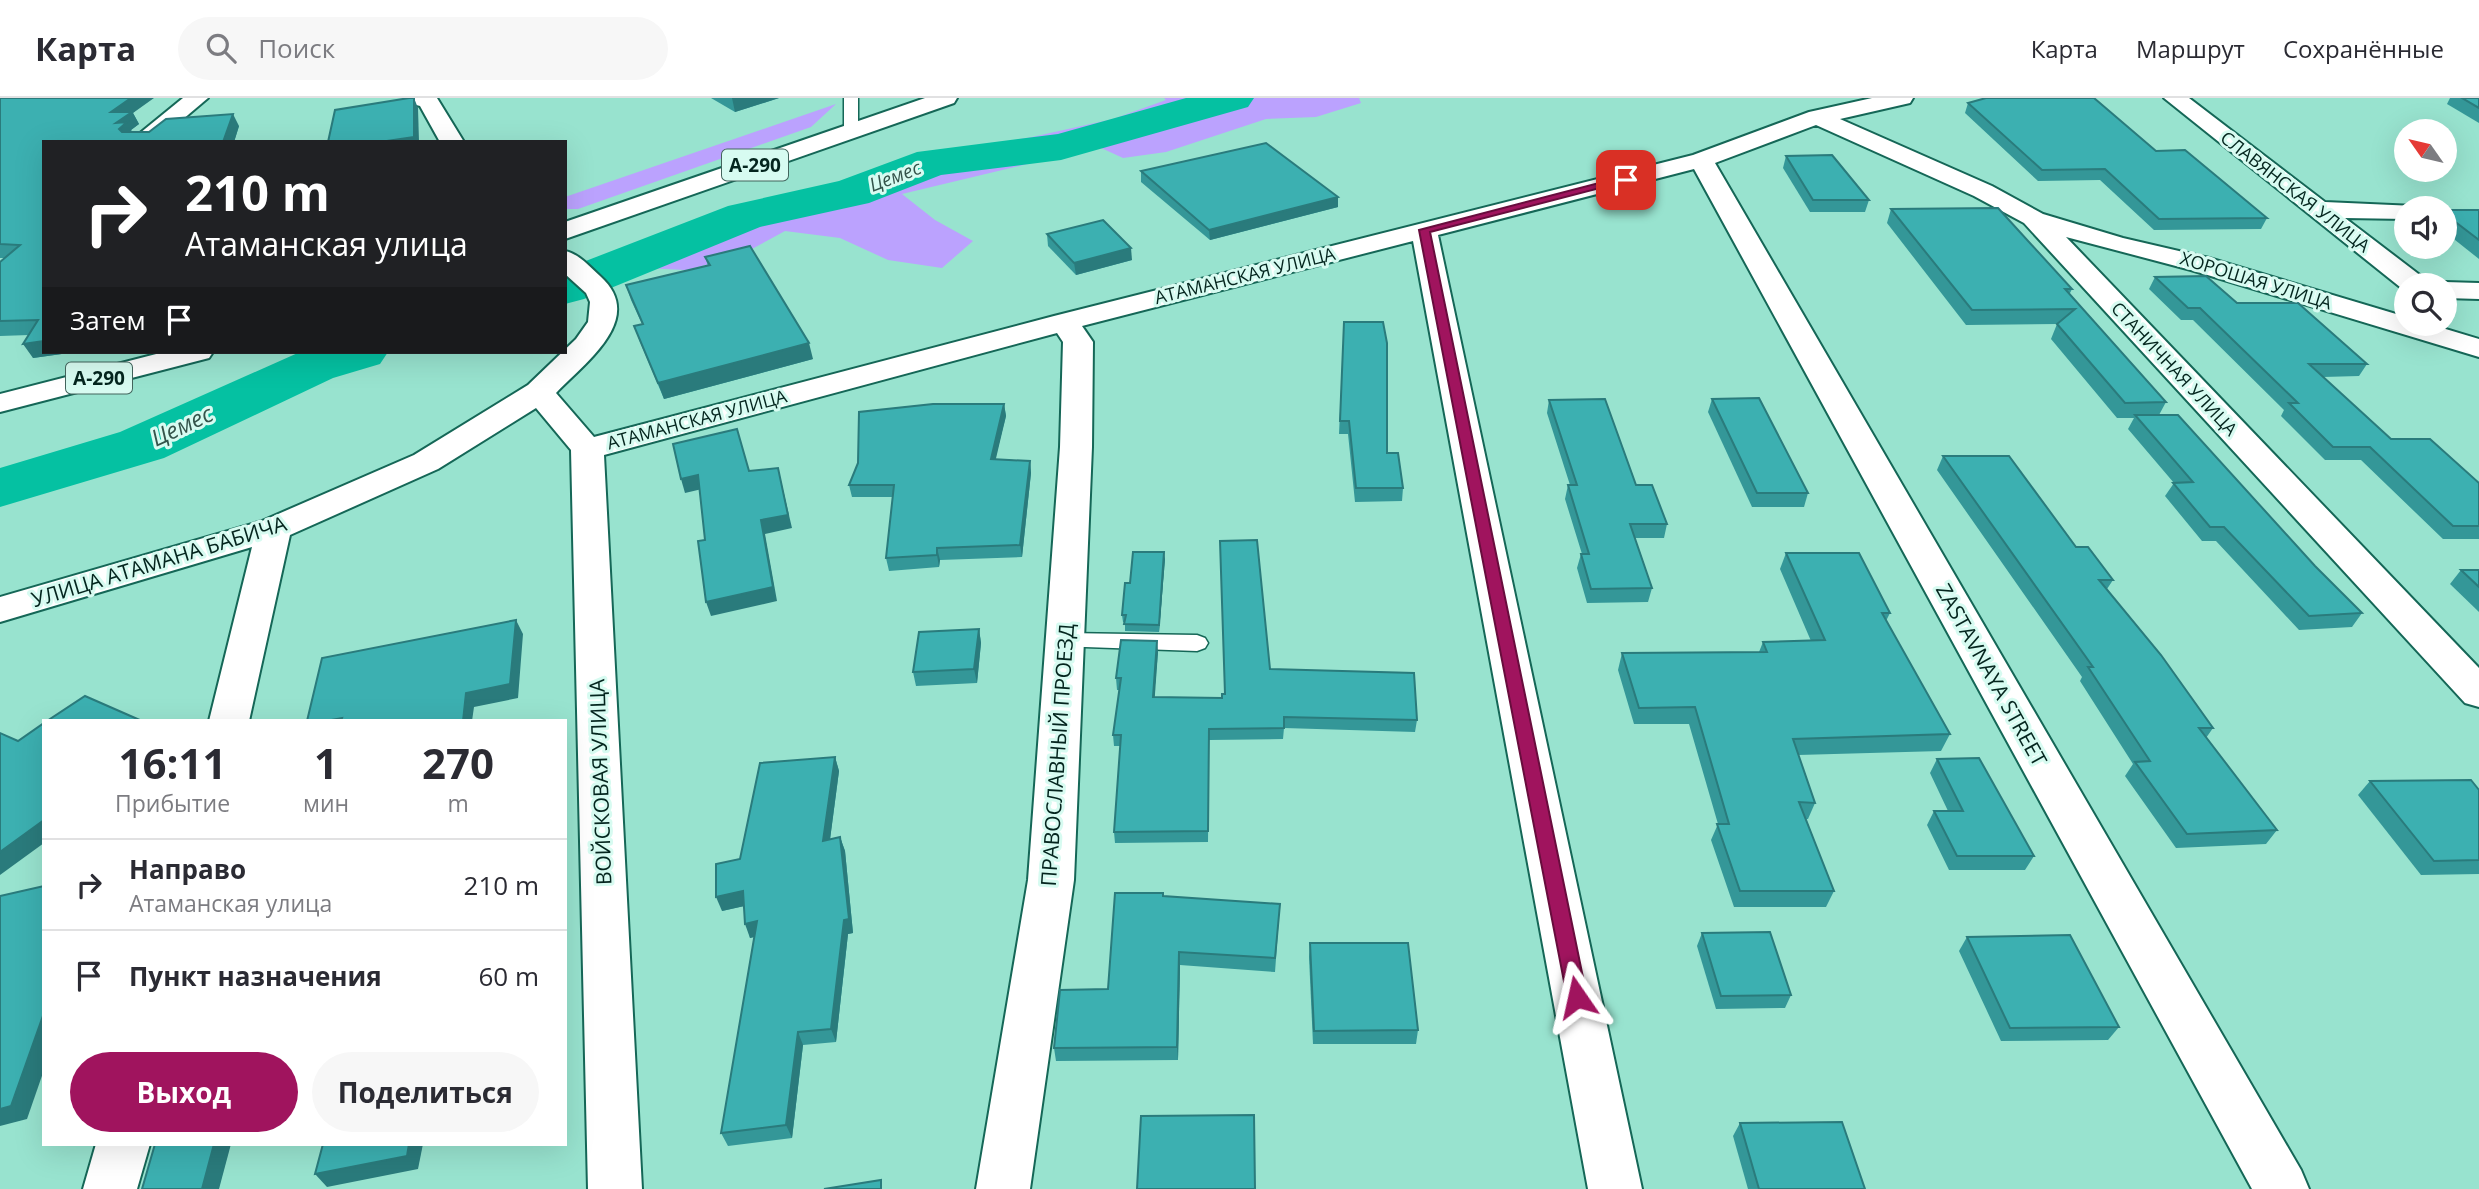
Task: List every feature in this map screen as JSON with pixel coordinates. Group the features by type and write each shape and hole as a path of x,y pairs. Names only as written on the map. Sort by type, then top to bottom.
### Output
{"main road":[{"path":"144,140 197,98"},
{"path":"417,98 429,102 451,140"},
{"name":"А-290","path":"567,230 946,98"},
{"name":"АТАМАНСКАЯ УЛИЦА","path":"587,449 1064,322 1701,160 1817,117 1902,98"},
{"name":"СЛАВЯНСКАЯ УЛИЦА","path":"2175,98 2399,273"},
{"name":"СТАНИЧНАЯ УЛИЦА","path":"1817,117 1983,191 2033,218 2479,693"},
{"name":"ZASTAVNAYA STREET","path":"1701,160 2282,1189"},
{"path":"2318,210 2394,211"},
{"name":"ХОРОШАЯ УЛИЦА","path":"2033,218 2115,244 2199,264 2479,348"},
{"path":"1424,230 1615,1189"},
{"name":"УЛИЦА АТАМАНА БАБИЧА","path":"0,610 274,529 426,462 538,392 587,345 602,322 604,302 582,273"},
{"path":"2457,290 2479,291"},
{"name":"ПРАВОСЛАВНЫЙ ПРОЕЗД","path":"1003,1189 1051,880 1076,447 1078,342 1064,322"},
{"path":"2457,322 2479,341"},
{"name":"А-290","path":"0,403 190,354"},
{"path":"538,392 587,449"},
{"name":"ВОЙСКОВАЯ УЛИЦА","path":"587,449 615,1189"},
{"path":"229,719 274,529"},
{"path":"110,1189 122,1146"}],"lane":[{"path":"851,98 851,131"},
{"path":"1065,641 1197,643"}],"shaded area":[{"path":"1164,98 1359,98 1361,103 1316,117 1266,119 1166,152 1123,158 1099,147 902,194 935,220 973,241 942,268 888,260 840,238 785,231 737,257 686,270 644,268 639,253 648,238 958,150 1113,119 1166,100"},
{"path":"836,104 811,127 578,209 567,209 567,196"}],"building":[{"path":"0,98 131,98 111,112 132,112 116,123 127,122 119,129 122,132 149,132 166,119 233,114 224,140 42,140 42,341 23,344 38,320 0,321 0,262 20,245 0,244"},
{"path":"414,98 414,137 394,140 328,140 335,110"},
{"path":"1986,98 2094,98 2156,151 2185,150 2267,218 2159,219 2105,169 2042,170 1968,103"},
{"path":"2462,98 2479,98 2479,108"},
{"path":"1266,143 1338,197 1209,230 1141,171"},
{"path":"1832,155 1869,200 1813,200 1786,156"},
{"path":"1998,208 2072,289 2065,289 2166,402 2125,403 2057,324 2075,309 1972,310 1891,209"},
{"path":"2457,210 2479,210 2479,240 2457,223"},
{"path":"1103,220 1131,248 1074,263 1047,234"},
{"path":"750,246 809,343 658,383 634,326 643,324 626,285 710,265 705,257"},
{"path":"2206,276 2237,303 2298,303 2367,364 2309,364 2391,439 2430,439 2479,483 2479,526 2453,526 2370,447 2333,447 2289,403 2298,403 2200,308 2188,308 2155,277"},
{"path":"1344,322 1383,322 1387,343 1387,453 1398,453 1403,488 1356,488 1349,421 1340,421"},
{"path":"1759,398 1808,493 1757,493 1712,399"},
{"path":"1605,399 1636,485 1652,485 1667,524 1630,524 1652,588 1591,589 1581,554 1589,554 1568,485 1577,485 1549,400"},
{"path":"933,404 1004,404 991,459 1030,461 1020,545 937,548 937,555 886,558 894,485 849,485 858,463 859,412"},
{"path":"2135,415 2178,415 2315,566 2362,613 2309,616 2224,527 2210,527 2173,483 2193,482"},
{"path":"737,429 749,471 778,468 788,515 761,520 773,587 706,602 698,541 705,540 698,475 681,479 673,444"},
{"path":"1943,456 2009,456 2076,547 2088,547 2113,580 2099,580 2161,655 2213,728 2199,728 2277,830 2187,834 2135,762 2150,761 2088,667 2093,667"},
{"path":"1257,540 1270,669 1414,673 1417,720 1284,717 1284,728 1209,729 1208,831 1114,832 1121,735 1113,735 1121,678 1116,678 1121,640 1157,641 1153,697 1222,698 1222,694 1225,694 1220,541"},
{"path":"1133,552 1164,552 1159,625 1124,624 1126,615 1122,615 1125,583 1130,583"},
{"path":"1786,553 1859,553 1890,613 1882,613 1950,734 1793,739 1815,803 1799,802 1834,891 1740,891 1717,824 1729,824 1695,707 1639,708 1622,653 1767,652 1763,642 1825,640"},
{"path":"2461,570 2479,570 2479,587"},
{"path":"516,620 510,684 466,693 463,719 307,719 322,658"},
{"path":"979,629 974,669 913,672 919,632"},
{"path":"85,696 137,719 50,719"},
{"path":"42,724 42,821 0,852 0,733 18,741"},
{"path":"835,757 823,841 840,837 849,919 844,920 831,1029 798,1032 786,1125 721,1133 757,921 745,924 743,891 716,897 716,864 740,859 760,763"},
{"path":"1979,758 2034,856 1957,856 1934,811 1963,811 1937,759"},
{"path":"2471,780 2479,790 2479,860 2434,861 2370,781"},
{"path":"42,886 42,1019 11,1106 0,1109 0,896"},
{"path":"1115,893 1163,893 1163,896 1280,904 1275,958 1179,952 1177,1047 1054,1048 1060,990 1108,989"},
{"path":"1770,932 1791,995 1721,996 1702,933"},
{"path":"2070,935 2119,1027 2010,1028 1967,937"},
{"path":"1310,943 1408,943 1418,1030 1314,1031"},
{"path":"1254,1115 1255,1189 1137,1189 1141,1116"},
{"path":"1842,1122 1865,1189 1759,1189 1740,1123"},
{"path":"154,1146 213,1146 202,1189 142,1189"},
{"path":"322,1146 409,1146 407,1156 315,1174"},
{"path":"881,1180 881,1189 824,1189"}],"waterway":[{"name":"Цемес","path":"567,287 745,216 852,193 933,162 1061,147 1233,98"},
{"name":"Цемес","path":"0,488 142,445 313,366 353,354"}],"route":[{"path":"1577,997 1424,230 1626,180"}]}
